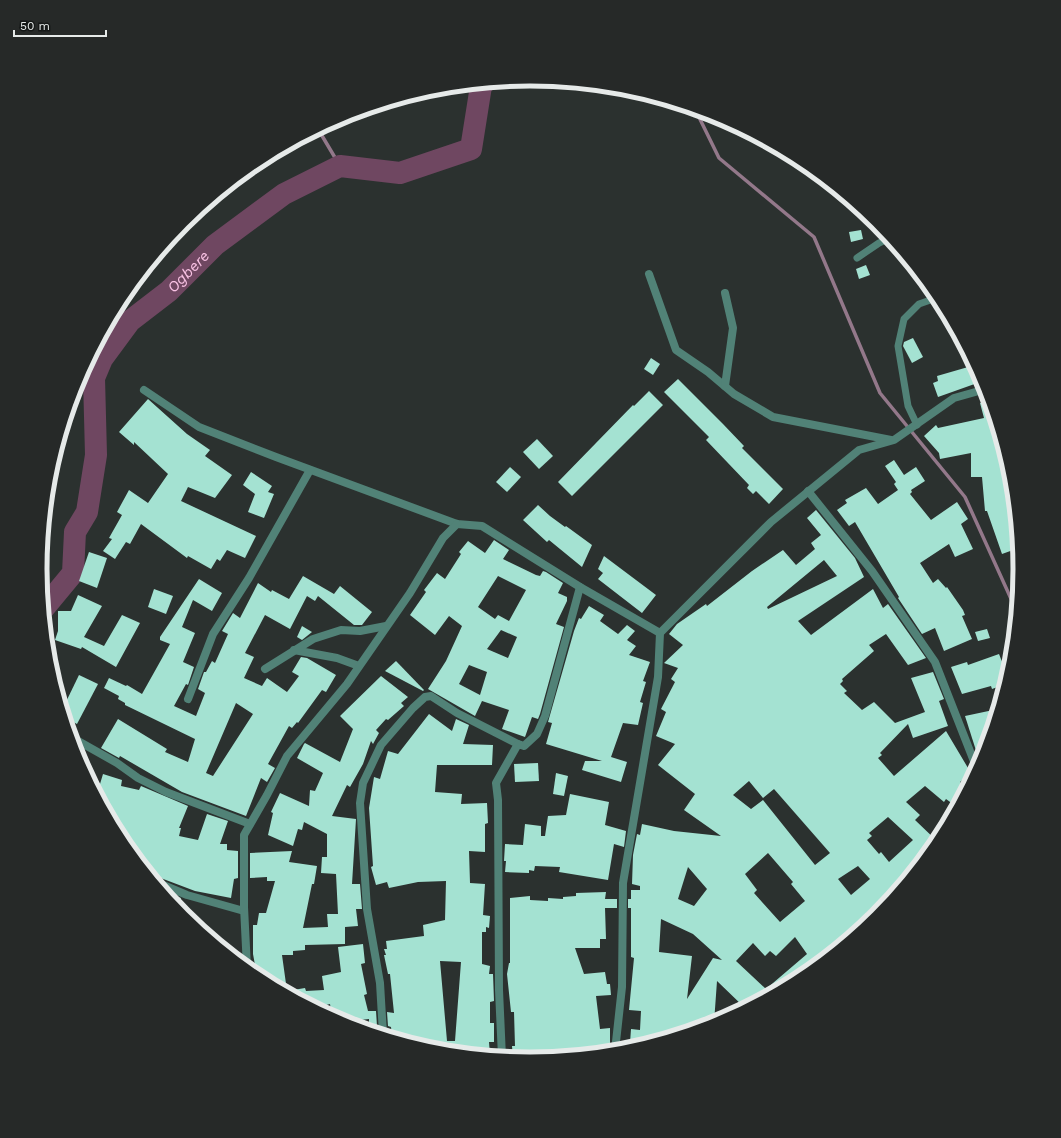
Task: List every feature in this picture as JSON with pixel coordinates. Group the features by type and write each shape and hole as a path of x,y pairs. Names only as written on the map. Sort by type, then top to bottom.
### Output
{"street":[{"path":"649,274 676,350 725,386 773,417 894,440"},
{"path":"725,293 732,328 725,386"},
{"path":"144,390 199,427 457,524 482,526 580,587 660,633"},
{"path":"616,1044 622,987 623,883 658,677 660,633 771,522 859,450 894,440 954,398 980,391"},
{"path":"188,699 213,634 249,578 310,470"},
{"path":"808,491 872,571 936,662 974,761"},
{"path":"247,960 244,911 244,835 268,795 287,756 347,684 410,593 442,538 457,524"},
{"path":"383,1029 380,983 367,909 360,803 363,783 381,745 413,708 425,697 431,696 457,712 524,746 537,734 545,716 580,587"},
{"path":"265,669 312,639 342,630 360,630 386,626"},
{"path":"294,650 337,658 359,666"},
{"path":"79,741 118,763 138,778 166,792 250,824"},
{"path":"502,1051 499,990 498,800 496,783 518,744"},
{"path":"165,886 187,895 244,911"}],"lane":[{"path":"858,258 885,240"},
{"path":"917,425 908,406 898,346 904,319 919,304 932,299"}],"building":[{"path":"861,230 863,239 851,242 849,232"},
{"path":"866,265 870,275 859,279 856,269"},
{"path":"913,338 923,357 912,363 903,346 904,342"},
{"path":"651,358 660,364 653,375 644,369"},
{"path":"969,367 977,383 938,397 933,383 938,381 937,376"},
{"path":"678,379 744,446 742,448 783,489 769,504 756,491 753,494 747,488 749,485 706,440 709,437 664,392"},
{"path":"649,391 663,405 572,496 558,482 633,405 634,406"},
{"path":"148,399 187,434 210,450 205,456 232,475 215,498 188,487 181,501 256,536 245,558 227,550 220,561 217,559 211,569 188,556 187,558 141,524 130,544 126,542 115,559 103,551 112,539 109,538 122,515 117,512 129,490 148,503 168,474 134,442 134,445 119,432"},
{"path":"984,402 998,444 1003,466 1003,478 1005,478 1006,484 1013,550 1002,554 987,511 985,511 982,477 971,477 971,453 940,459 939,453 924,436 936,425 938,428 984,418 980,403"},
{"path":"537,439 553,456 539,469 523,452"},
{"path":"894,460 904,475 916,467 925,481 911,490 912,492 910,494 931,520 957,502 968,519 961,524 973,549 955,557 949,544 920,563 933,583 938,579 946,588 947,587 963,610 965,615 962,616 972,639 944,651 935,628 922,634 898,598 899,597 855,522 849,526 837,510 847,503 845,500 866,488 878,504 898,490 894,484 896,482 885,466"},
{"path":"510,467 521,477 507,492 496,482"},
{"path":"251,472 272,486 268,492 274,494 264,518 248,512 255,494 243,485"},
{"path":"538,505 550,516 592,545 582,567 549,540 547,542 523,520"},
{"path":"816,510 855,558 864,577 798,621 811,635 873,589 883,608 888,604 926,658 908,665 886,634 869,645 874,651 842,679 843,681 840,684 847,691 844,693 862,710 874,702 895,723 925,712 911,678 933,672 944,699 939,701 948,726 913,738 908,724 880,753 882,755 878,758 894,776 946,731 970,771 967,776 960,782 963,785 953,804 946,799 944,802 925,786 906,802 920,815 915,820 933,838 894,888 866,913 867,915 849,933 825,953 772,988 741,1004 717,981 714,1017 656,1036 630,1042 631,1029 640,1030 641,1011 629,1010 634,958 631,957 631,908 628,908 628,899 631,899 631,890 640,890 640,886 632,884 633,855 637,834 640,835 642,824 674,831 721,836 684,810 695,794 658,765 675,744 656,736 666,712 661,709 675,682 671,679 678,668 664,663 683,645 669,634 677,624 706,604 707,606 752,571 783,550 796,565 815,549 811,543 821,535 807,518","holes":["824,560 837,576 768,609 767,607","749,781 763,798 774,789 830,853 815,865 763,800 751,809 733,795","888,817 913,840 889,862 881,852 879,854 867,840 872,836 869,833","768,853 793,882 791,884 805,901 780,922 754,893 757,890 745,874","858,866 870,879 851,895 838,879","688,867 707,889 694,906 678,899","661,919 693,934 722,960 713,958 687,999 692,956 659,952","795,937 807,954 766,989 736,961 753,943 765,956 770,951 776,956"]},
{"path":"494,540 509,550 503,559 536,575 540,576 543,571 546,572 563,583 558,593 567,597 567,601 556,624 564,627 540,714 538,719 532,717 525,737 502,729 509,710 482,701 475,716 428,689 446,661 462,626 449,616 435,635 410,615 426,592 424,590 437,573 445,579 461,554 459,552 468,541 485,553","holes":["498,576 526,590 509,621 498,615 495,619 478,607","501,630 517,637 508,658 487,649","469,665 487,672 480,695 459,684"]},
{"path":"89,552 107,558 97,588 79,581"},
{"path":"604,556 656,595 642,613 598,579 603,573 598,569"},
{"path":"303,576 334,594 340,586 372,612 362,625 354,625 318,596 315,601 307,596 290,629 265,615 245,653 254,657 244,678 262,686 267,678 287,692 299,676 292,672 301,657 307,658 336,675 326,692 322,690 298,723 297,722 292,728 289,726 268,764 275,768 267,782 261,778 246,816 182,792 120,756 119,758 101,748 118,719 167,749 165,752 188,762 195,739 125,705 125,703 118,699 119,696 104,688 109,678 126,686 127,685 142,694 170,644 160,640 160,637 199,579 222,593 212,611 193,600 182,627 195,633 183,662 194,667 188,685 186,684 174,706 196,716 205,693 198,689 204,672 206,672 212,661 215,663 228,634 222,631 233,613 240,618 258,583 271,592 272,590 289,599","holes":["236,703 253,714 213,776 206,773"]},
{"path":"154,589 173,596 166,614 148,607"},
{"path":"78,595 102,606 84,637 104,646 122,615 140,623 116,667 82,647 81,649 55,640 58,631 58,611 71,611"},
{"path":"589,606 604,615 600,621 618,634 627,625 635,631 627,640 636,646 629,655 650,662 643,681 646,682 640,702 643,703 638,725 623,723 611,757 627,762 621,782 582,770 585,761 602,761 546,744 552,723 548,722 574,631 579,618 581,619"},
{"path":"302,626 312,632 302,640 297,637"},
{"path":"987,629 990,638 978,641 975,632"},
{"path":"999,654 1004,667 1000,686 992,689 991,686 962,694 951,667 967,662 968,665"},
{"path":"396,661 424,690 423,691 385,671"},
{"path":"79,675 98,684 77,724 72,722 66,702"},
{"path":"381,676 408,697 401,703 404,706 388,720 386,719 376,730 379,733 373,744 371,741 363,764 350,787 347,785 332,816 356,819 352,884 360,884 362,909 356,909 358,926 345,927 345,944 305,945 305,950 293,951 293,955 282,955 286,986 255,966 253,954 253,925 257,925 259,913 266,913 275,881 267,881 267,877 250,878 250,853 292,851 289,862 317,866 303,928 328,927 327,914 338,914 336,874 321,873 322,857 327,857 327,834 304,822 302,830 298,829 293,846 268,835 273,813 271,812 280,793 309,806 310,790 315,791 323,773 297,758 304,744 305,743 340,762 353,729 340,716"},
{"path":"993,710 977,754 965,716"},
{"path":"429,714 452,731 456,719 469,725 463,744 493,745 492,765 437,765 435,792 462,794 461,804 487,803 488,823 485,824 485,852 469,851 470,883 485,884 483,915 490,916 489,928 486,927 486,932 482,932 482,964 490,966 489,974 493,974 494,1001 490,1002 490,1023 494,1023 494,1042 489,1042 490,1050 436,1043 405,1036 391,1032 391,1027 388,1026 387,1012 394,1013 390,974 388,974 384,955 386,955 384,949 387,949 386,941 424,936 423,925 445,920 446,881 418,882 389,888 387,882 376,885 371,867 373,866 369,808 374,777 380,779 388,751 398,754","holes":["440,961 461,962 455,1041 447,1041"]},
{"path":"538,763 539,781 515,782 514,764"},
{"path":"556,773 568,776 564,796 553,794"},
{"path":"103,774 122,780 121,786 139,790 141,786 188,806 179,828 181,828 179,836 198,840 207,814 228,821 220,844 227,844 227,850 238,851 238,878 234,879 231,898 195,891 158,877 128,838 99,787"},
{"path":"570,794 609,802 605,825 626,831 624,847 614,844 608,880 559,872 560,867 535,866 534,871 529,870 529,873 505,872 505,844 523,845 525,824 541,826 541,836 545,836 548,816 566,815"},
{"path":"606,892 605,899 617,899 617,908 605,908 606,939 600,939 600,948 575,948 584,974 605,972 607,984 610,984 611,995 596,996 600,1029 610,1028 610,1045 562,1051 512,1051 512,1046 515,1046 514,1012 511,1012 507,974 510,963 510,898 530,896 530,900 548,901 548,898 563,899 563,897 576,896 576,893"},
{"path":"174,895 181,898 180,902"},
{"path":"363,944 365,963 361,964 367,994 364,995 368,1011 376,1011 377,1026 369,1025 369,1019 357,1020 331,1009 330,1004 323,1006 293,990 305,988 306,991 324,990 322,976 341,972 338,947"}],"waterway":[{"name":"Ogbere","path":"48,603 73,573 75,532 87,512 96,455 94,378 102,359 130,321 169,291 215,245 284,194 340,166 400,173 471,149 481,89"},
{"path":"698,115 719,158 814,237 880,393 965,497 1013,603"},
{"path":"321,133 340,166"}]}
